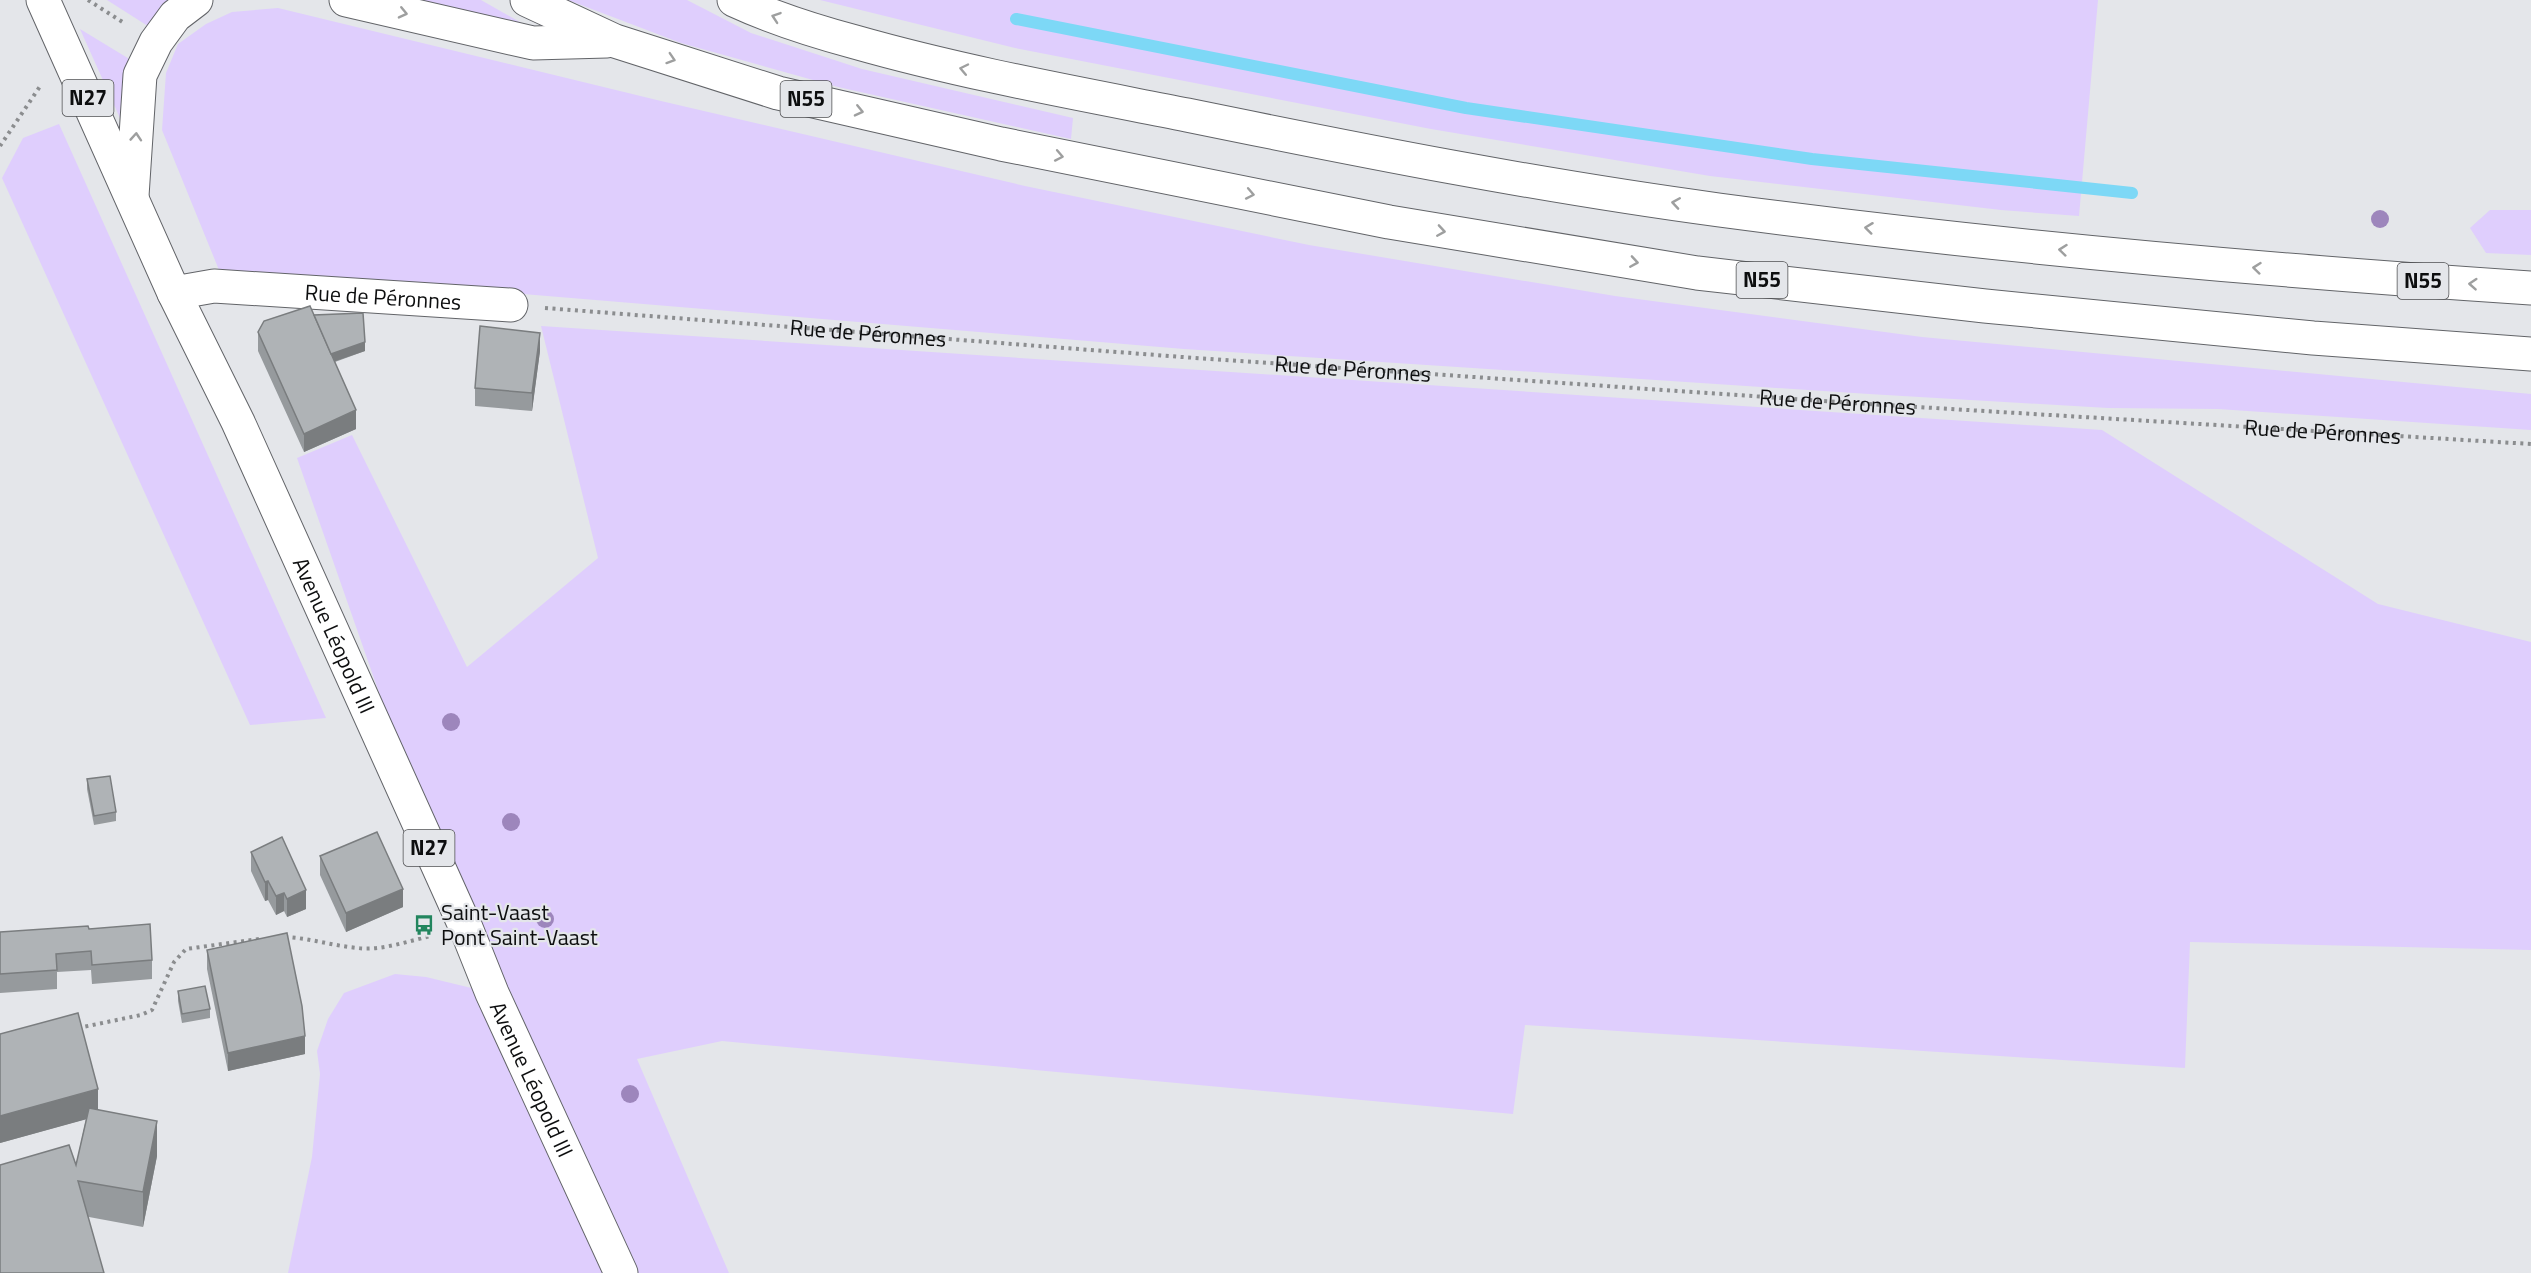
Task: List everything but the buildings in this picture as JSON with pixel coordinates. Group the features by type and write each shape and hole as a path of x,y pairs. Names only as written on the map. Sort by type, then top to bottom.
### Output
{"main road":[{"name":"Avenue Léopold III","path":"43,0 174,293 238,422 466,928 492,993 621,1273"},
{"path":"132,196 140,75 156,42 175,16 196,0"},
{"path":"346,0 533,43 615,41"},
{"name":"N55","path":"527,0 615,41 778,93 1001,144 1389,222 1697,273 1985,306 2313,338 2531,354"},
{"name":"N55","path":"734,0 821,33 908,57 1389,156 1716,209 1982,242 2315,274 2531,288"},
{"name":"Rue de Péronnes","path":"174,293 214,286 512,305"}],"path":[{"path":"88,0 156,42"},
{"path":"0,146 65,48"},
{"name":"Rue de Péronnes","path":"512,305 1182,357 1833,402 2531,444"},
{"path":"275,937 303,938 358,948 374,948 466,928"},
{"path":"76,1028 141,1015 152,1010 174,962 186,949 264,939"}],"shaded area":[{"path":"107,0 175,0 151,28"},
{"path":"398,0 481,0 539,33"},
{"path":"568,0 687,0 751,33 862,69 1073,118 1071,139 838,87 681,43"},
{"path":"820,0 2098,0 2079,216 2001,210 1710,176 1431,129 1015,48"},
{"path":"278,8 1025,186 1309,245 1615,296 1922,337 2531,394 2531,430 2218,409 2108,408 1869,394 1184,349 523,294 350,285 219,270 162,130 166,73 178,44 206,24 232,12"},
{"path":"80,29 131,60 124,127"},
{"path":"59,124 326,718 250,725 2,178 23,138"},
{"path":"2490,210 2531,210 2531,255 2486,253 2470,228"},
{"path":"541,326 2102,430 2378,604 2531,642 2531,950 2190,942 2185,1068 1525,1025 1513,1114 722,1041 637,1059 729,1273 288,1273 312,1157 320,1074 317,1051 328,1019 344,993 395,974 426,977 492,993 447,887 297,458 352,435 467,667 598,558"}],"waterway":[{"path":"1016,19 1466,108 1812,159 2132,193"}],"place":[{"name":"Saint-Vaast Pont Saint-Vaast","path":"424,925"}]}
